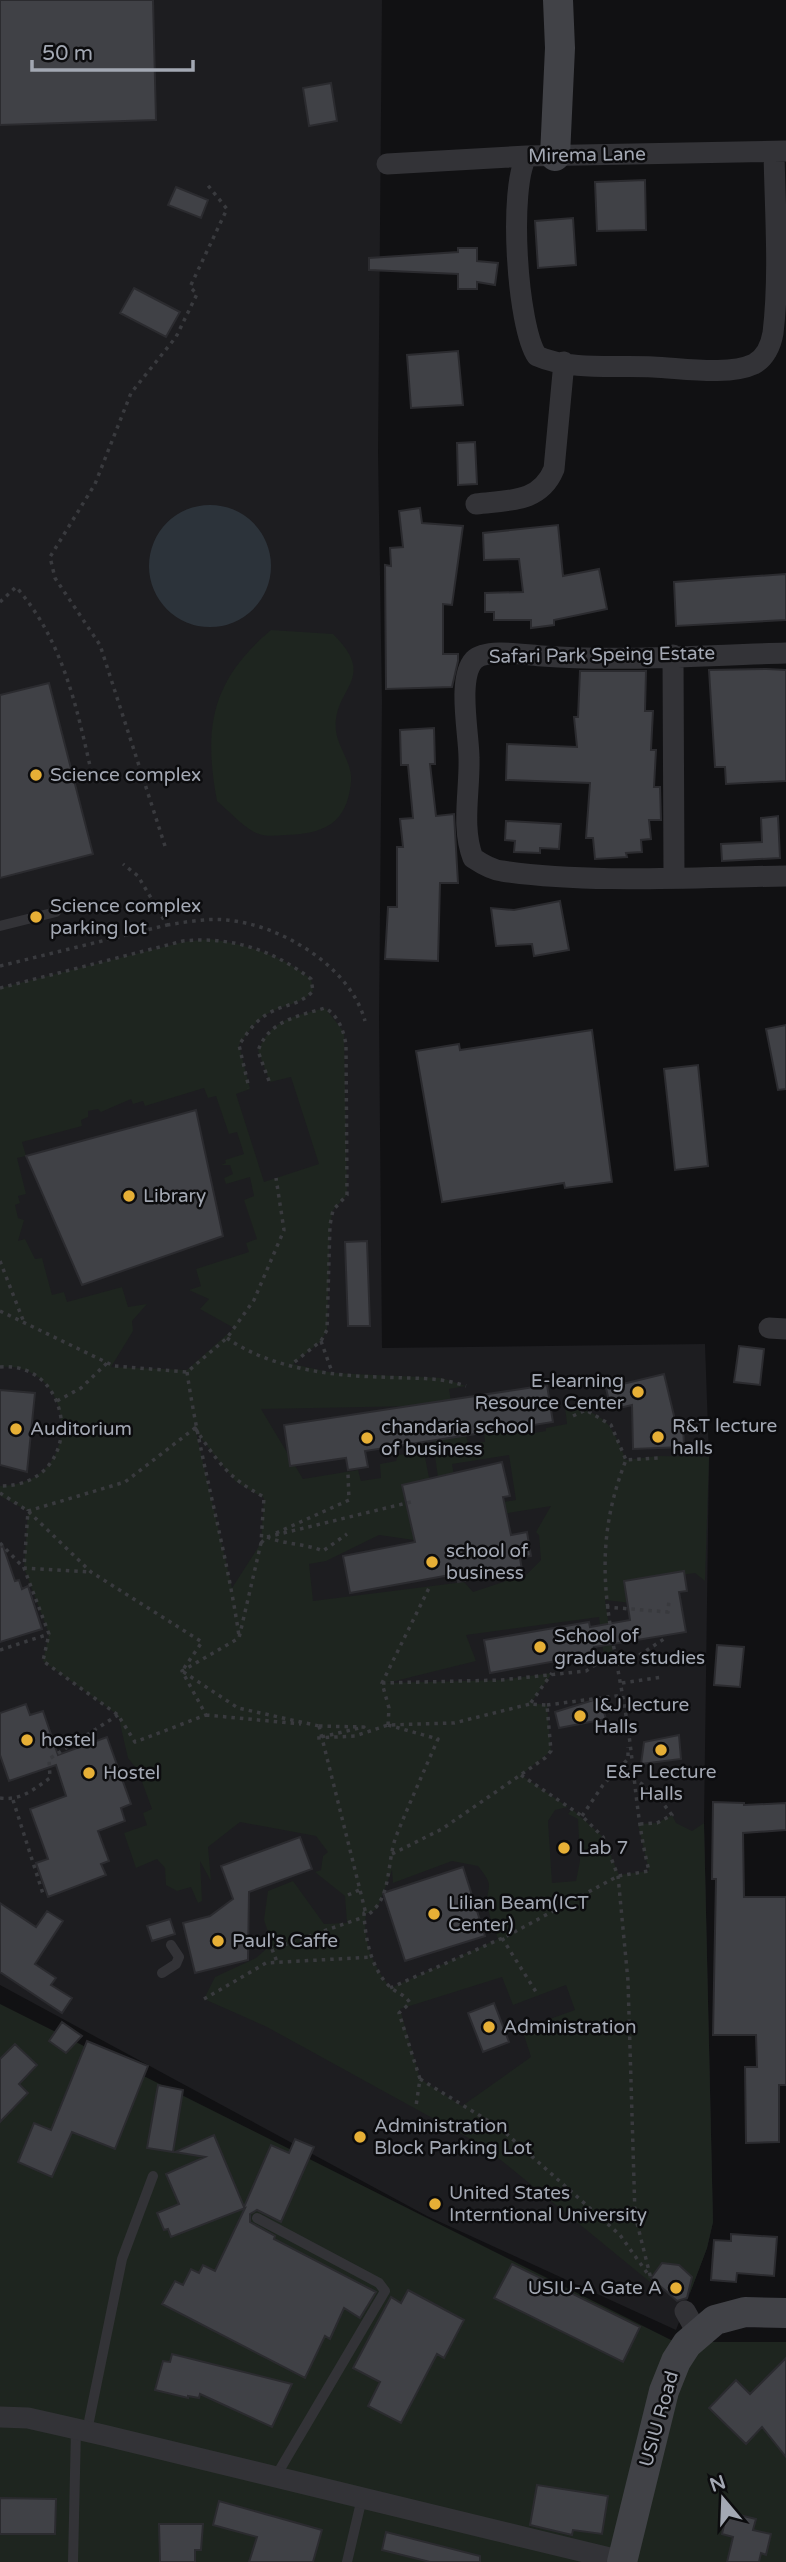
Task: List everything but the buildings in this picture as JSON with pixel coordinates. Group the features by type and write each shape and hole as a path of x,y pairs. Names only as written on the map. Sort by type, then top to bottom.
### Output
{"street":[{"path":"558,0 560,48 541,156 518,179 516,210 527,338 537,356 564,362 690,369 744,367 762,358 772,335 780,152"},
{"name":"Mirema Lane","path":"387,164 541,156 780,152"},
{"path":"477,504 523,498 548,484 554,469 564,362"},
{"name":"Safari Park Speing Estate","path":"786,653 496,654 478,657 472,663 465,681 469,759 467,831 473,858 500,871 674,877 786,876"},
{"path":"673,655 674,877"},
{"name":"USIU Road","path":"622,2562 664,2391 692,2322 729,2314 786,2313"},
{"path":"0,2417 28,2418 81,2430 622,2562"}],"lane":[{"path":"0,926 56,912"},
{"path":"162,1973 176,1964 179,1957 171,1945"},
{"path":"73,2562 81,2430 122,2259 153,2176"},
{"path":"257,2218 379,2283 385,2291 276,2476"},
{"path":"347,2562 362,2498"}],"path":[{"path":"165,846 100,645 55,578 50,556 95,484 131,393 176,337 197,294 190,287 227,209 206,183"},
{"path":"0,602 16,587 26,599 62,658 92,775 108,770"},
{"path":"123,864 138,876 167,925"},
{"path":"0,965 167,925 226,920 250,923 309,950 332,971 361,1005 365,1021"},
{"path":"0,988 183,942 210,939 256,948 290,962 311,979 313,991 304,1000 269,1013 251,1028 239,1045 249,1088"},
{"path":"269,1081 258,1051 266,1031 292,1018 326,1007 331,1011 344,1032 348,1195 333,1210 327,1330 321,1341 292,1364"},
{"path":"0,1311 108,1362 139,1371 187,1372 227,1338 254,1300 284,1230 276,1178"},
{"path":"0,1261 24,1322"},
{"path":"227,1338 252,1352 333,1373 442,1378 466,1386"},
{"path":"321,1341 333,1373"},
{"path":"57,1401 81,1388 108,1362"},
{"path":"0,1367 27,1371 44,1383 57,1401 63,1436 57,1455 45,1470 27,1481 0,1486"},
{"path":"187,1372 195,1428 232,1592 239,1638"},
{"path":"390,1988 502,1938 610,1883 618,1875 649,1871 638,1824 622,1683 613,1653 606,1607 604,1548 618,1481 626,1460 611,1424 586,1410 573,1416"},
{"path":"28,1511 125,1482 195,1428"},
{"path":"181,1671 239,1638 261,1543 264,1497 236,1482 222,1468 195,1428"},
{"path":"626,1460 659,1458"},
{"path":"261,1543 267,1537 349,1500 348,1474"},
{"path":"0,1493 28,1511 91,1572 202,1642 181,1671"},
{"path":"267,1537 415,1501"},
{"path":"24,1568 28,1511"},
{"path":"267,1537 281,1542 304,1543 323,1551 346,1534"},
{"path":"0,1543 24,1568 49,1634 43,1661 118,1715 135,1742 206,1715 320,1726 363,1727 317,1738 355,1736 388,1725 454,1723 530,1704 547,1705 623,1695"},
{"path":"24,1568 91,1572"},
{"path":"388,1725 388,1708 382,1683 430,1586"},
{"path":"606,1607 668,1612 669,1600"},
{"path":"0,1650 49,1634"},
{"path":"382,1683 500,1680 586,1671 613,1653 638,1656 667,1637"},
{"path":"181,1671 206,1715"},
{"path":"181,1671 238,1709 320,1726"},
{"path":"530,1704 552,1673"},
{"path":"622,1683 663,1677"},
{"path":"392,1854 442,1829 545,1758 551,1751 547,1705"},
{"path":"0,1798 13,1800 50,1778 49,1759 118,1715"},
{"path":"276,1962 271,1947 365,1915 377,1909 383,1897 396,1835 438,1739 388,1725"},
{"path":"320,1726 360,1890 372,1957 390,1988 407,1997 410,2003 399,2013 420,2079 416,2106"},
{"path":"582,1816 628,1759 629,1736"},
{"path":"550,1745 556,1745"},
{"path":"420,2079 500,2128 620,2235 651,2279 635,2216 628,1981 618,1875 603,1837 582,1816 521,1775"},
{"path":"633,1778 654,1793 672,1815 657,1823 638,1824"},
{"path":"13,1800 44,1897"},
{"path":"348,1895 360,1890"},
{"path":"502,1938 538,1995"},
{"path":"204,1999 265,1963 372,1957"}],"shaded area":[{"path":"0,0 382,0 378,452 382,701 379,1018 382,1348 705,1344 709,1457 704,1823 713,2222 707,2248 676,2330 427,2216 0,1985"},
{"path":"210,505 233,510 253,523 266,543 271,566 266,589 253,609 233,622 210,627 187,622 167,609 154,589 149,566 154,543 167,523 187,510"},
{"path":"271,630 333,634 353,663 350,684 336,716 337,737 351,775 349,796 344,808 339,817 322,829 273,836 258,834 217,801 211,750 212,727 224,686 251,649"},
{"path":"210,939 238,944 276,957 311,979 313,991 308,996 264,1016 239,1045 250,1089 236,1094 264,1182 319,1164 291,1077 270,1082 258,1051 277,1025 325,1008 344,1032 347,1195 333,1210 330,1225 327,1330 321,1341 293,1364 333,1373 442,1378 466,1386 449,1389 451,1401 417,1406 261,1409 303,1479 358,1470 361,1481 381,1478 380,1464 396,1461 398,1455 424,1452 442,1544 379,1535 326,1561 309,1564 313,1601 464,1582 473,1592 527,1574 541,1560 539,1535 536,1532 551,1506 502,1514 445,1511 516,1500 509,1455 452,1464 454,1475 438,1478 433,1440 466,1435 468,1444 485,1442 484,1433 520,1428 522,1435 546,1431 546,1428 567,1424 565,1407 590,1412 606,1422 626,1460 658,1456 709,1457 705,1581 695,1573 637,1581 640,1604 605,1600 613,1653 604,1657 599,1617 466,1635 476,1661 387,1683 501,1680 552,1673 531,1703 547,1705 551,1751 521,1775 568,1807 555,1810 548,1821 552,1883 576,1881 580,1861 578,1819 568,1814 572,1809 603,1837 619,1875 649,1871 638,1824 657,1823 672,1815 676,1823 692,1831 704,1823 713,2222 707,2248 690,2293 690,2275 679,2265 662,2263 650,2282 485,2147 267,2027 204,1999 215,1977 256,1958 272,1944 264,1920 268,1891 293,1881 324,1924 347,1923 345,1896 315,1872 321,1870 323,1856 328,1852 316,1836 240,1822 208,1847 211,1881 200,1861 202,1901 198,1903 191,1887 177,1891 166,1885 165,1868 157,1859 136,1868 124,1833 147,1825 143,1813 152,1809 137,1768 133,1774 135,1767 128,1758 118,1715 43,1661 49,1634 24,1568 28,1511 0,1496 0,1486 28,1480 48,1466 59,1446 61,1424 57,1401 44,1382 25,1370 0,1367 0,988 183,942","holes":["204,1088 208,1098 216,1096 229,1134 237,1132 244,1154 225,1160 226,1163 221,1165 230,1165 233,1174 224,1178 226,1184 250,1177 254,1196 244,1200 257,1239 246,1243 249,1252 196,1269 201,1286 189,1290 209,1299 200,1309 234,1328 187,1370 111,1367 133,1331 132,1321 147,1304 128,1307 122,1287 67,1302 64,1292 52,1295 42,1258 35,1259 25,1239 18,1241 24,1220 18,1218 15,1205 20,1203 18,1196 26,1194 17,1158 26,1156 22,1142 82,1126 81,1120 88,1117 88,1111 98,1109 101,1112 131,1099 133,1104 143,1101 145,1106","196,1432 236,1482 264,1498 261,1543 232,1588","452,1861 478,1866 489,1883 487,1899 498,1939 391,1988 379,1972 371,1954 365,1924 366,1914 377,1909 392,1870 393,1883","502,1977 513,2005 566,1985 575,2010 522,2029 531,2057 462,2106 420,2079 400,2009"]},
{"path":"0,2004 675,2342 786,2342 786,2562 0,2562"}],"place":[{"name":"Science complex","path":"36,775"},
{"name":"Science complex parking lot","path":"36,917"},
{"name":"Library","path":"129,1196"},
{"name":"E-learning Resource Center","path":"638,1392"},
{"name":"Auditorium","path":"16,1429"},
{"name":"R&T lecture halls","path":"658,1437"},
{"name":"chandaria school of business","path":"367,1438"},
{"name":"school of business","path":"432,1562"},
{"name":"School of graduate studies","path":"540,1647"},
{"name":"I&J lecture Halls","path":"580,1716"},
{"name":"hostel","path":"27,1740"},
{"name":"E&F Lecture Halls","path":"661,1750"},
{"name":"Hostel","path":"89,1773"},
{"name":"Lab 7","path":"564,1848"},
{"name":"Lilian Beam(ICT Center)","path":"434,1914"},
{"name":"Paul's Caffe","path":"218,1941"},
{"name":"Administration","path":"489,2027"},
{"name":"Administration Block Parking Lot","path":"360,2137"},
{"name":"United States Interntional University","path":"435,2204"},
{"name":"USIU-A Gate A","path":"676,2288"}]}
